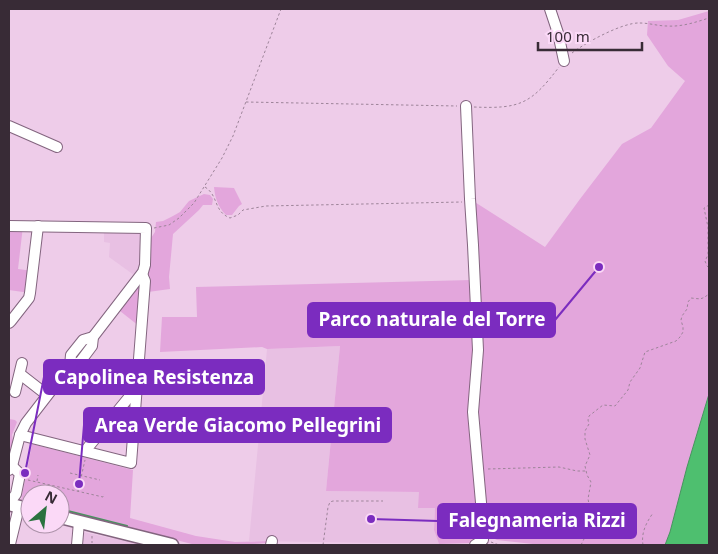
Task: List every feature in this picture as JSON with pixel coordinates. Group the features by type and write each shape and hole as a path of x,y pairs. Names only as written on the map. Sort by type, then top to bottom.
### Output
{"main road":[{"path":"70,520 168,545"}],"street":[{"path":"550,9 558,32 564,61"},
{"path":"466,106 478,350 473,412 483,525 479,543"},
{"path":"9,126 57,147"},
{"path":"9,226 151,228 145,268 142,274 93,337 83,340 71,355 70,366 26,423 20,435 10,467 14,477 15,505"},
{"path":"9,323 29,298 38,226"},
{"path":"20,435 131,463 145,280 142,274"},
{"path":"15,392 22,363"},
{"path":"20,374 47,395"},
{"path":"86,451 130,396"},
{"path":"10,467 20,474 10,544"},
{"path":"77,545 79,522"}],"path":[{"path":"151,228 168,225 179,218 194,203 205,187 229,144 281,9"},
{"path":"246,102 507,107 532,97 574,52 619,28 639,23 680,26 709,18"},
{"path":"205,187 210,190 215,198 218,209 223,215 230,218 238,215 243,210 266,206 470,202"},
{"path":"709,205 704,208 708,227 708,255 705,261 709,268"},
{"path":"581,545 591,514 588,499 591,482 585,466 590,455 585,439 589,416 603,405 615,406 618,403 628,390 630,382 640,368 645,352 676,342 683,332 681,320 687,309 688,302 691,298 700,300 709,294"},
{"path":"78,491 86,451"},
{"path":"477,471 546,467 586,471"},
{"path":"70,473 100,480"},
{"path":"37,482 38,475"},
{"path":"20,478 103,497 104,494"},
{"path":"323,545 330,502 383,501"},
{"path":"643,545 642,537 653,513"},
{"path":"92,536 92,542"}],"shaded area":[{"path":"709,11 709,394 665,545 533,545 497,540 491,537 487,531 471,543 439,544 434,530 435,508 418,508 419,492 326,491 340,346 267,349 262,347 160,352 162,317 197,317 196,287 471,280 470,199 545,247 622,144 651,128 685,81 668,66 647,35 648,21 678,20"},
{"path":"214,187 234,188 242,204 232,215 226,215 221,209 216,199"},
{"path":"204,194 210,195 213,199 212,205 203,205 173,234 169,277 170,289 148,292 149,246 155,232 156,222 163,221 180,212 189,201"},
{"path":"9,226 23,226 18,269 33,271 30,293 9,290"},
{"path":"104,233 141,234 139,268 134,275 109,257 110,243 104,242"},
{"path":"143,281 139,326 120,311"},
{"path":"340,346 326,491 419,492 435,508 434,530 439,544 249,541 267,349"},
{"path":"709,394 709,545 665,545 670,532"},
{"path":"9,419 17,422 12,435 13,441 9,455"},
{"path":"32,444 133,470 130,518 196,536 235,542 269,541 266,543 239,545 196,545 70,514 70,484 24,484"},
{"path":"83,532 110,538 157,545 83,545"}],"waterway":[{"path":"70,512 127,526"}],"place":[{"name":"Parco naturale del Torre","path":"599,267"},
{"name":"Capolinea Resistenza","path":"25,473"},
{"name":"Area Verde Giacomo Pellegrini","path":"79,484"},
{"name":"Falegnameria Rizzi","path":"371,519"}]}
